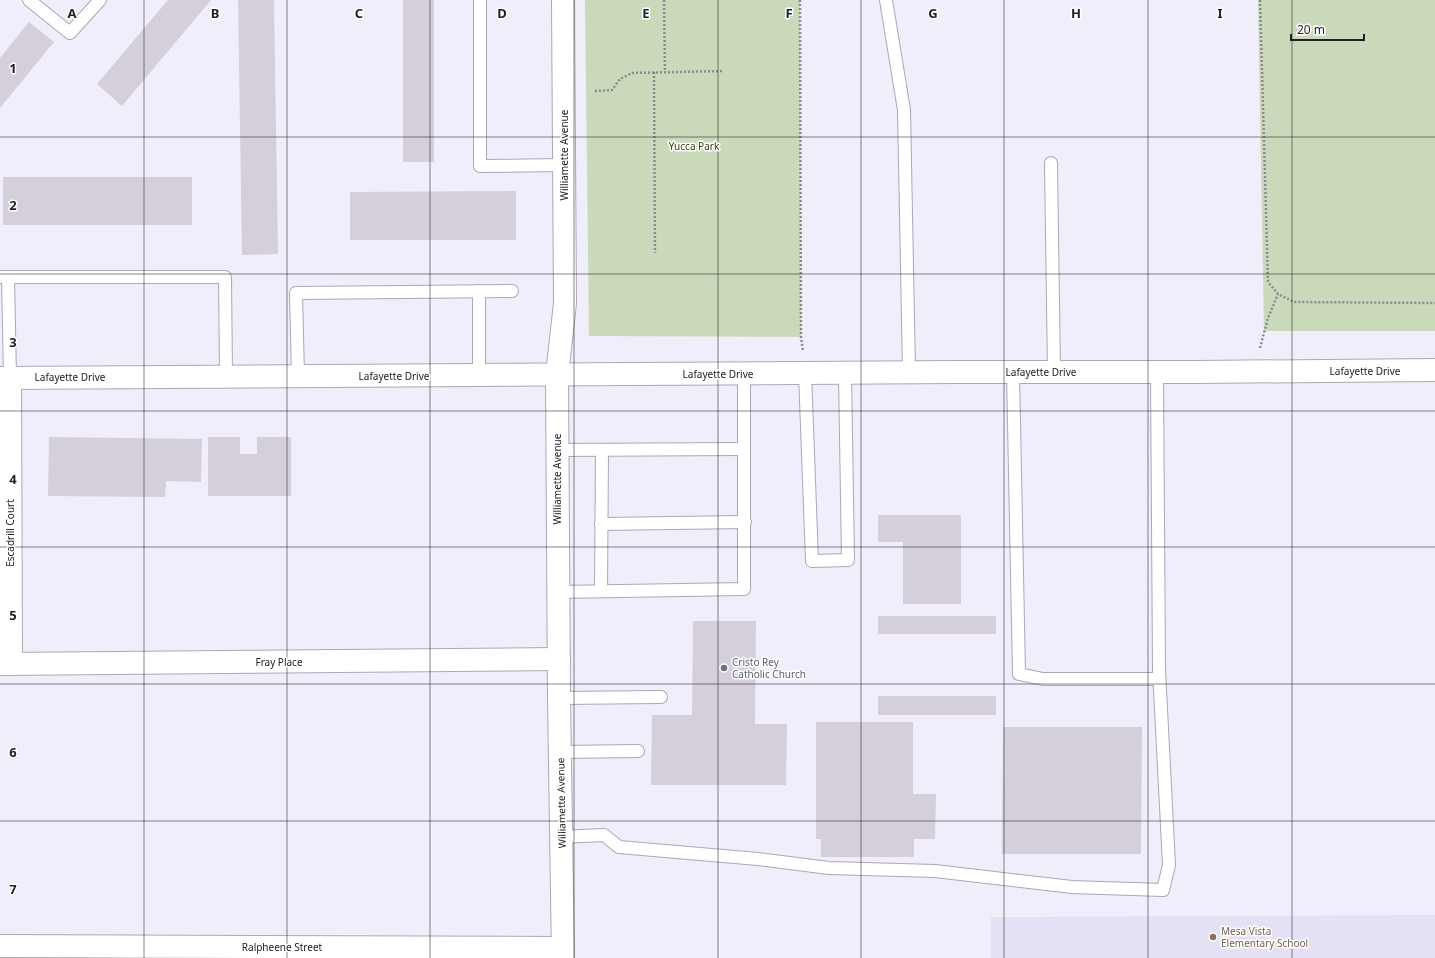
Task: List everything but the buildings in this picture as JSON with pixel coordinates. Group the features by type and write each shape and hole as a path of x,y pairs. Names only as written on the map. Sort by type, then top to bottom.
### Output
{"street":[{"name":"Williamette Avenue","path":"563,0 565,303 556,375 563,953"},
{"name":"Lafayette Drive","path":"5,378 1435,370"},
{"name":"Escadrill Court","path":"5,378 5,664"},
{"name":"Fray Place","path":"5,664 559,660"},
{"name":"Ralpheene Street","path":"0,946 563,953"}],"lane":[{"path":"29,0 70,33 100,0"},
{"path":"480,0 480,166 564,165"},
{"path":"886,0 904,110 909,372"},
{"path":"1051,163 1054,372"},
{"path":"5,378 4,277 225,277 226,376"},
{"path":"298,376 296,293 512,290"},
{"path":"479,291 479,375"},
{"path":"1013,372 1020,674 1043,679 1159,678"},
{"path":"561,837 604,835 619,847 758,859 829,868 935,871 1072,887 1163,890 1169,865 1159,678 1157,372"},
{"path":"558,592 744,589 744,373"},
{"path":"805,373 812,561 848,560 845,373"},
{"path":"557,450 744,449"},
{"path":"601,591 602,450"},
{"path":"601,524 745,522"},
{"path":"559,698 661,697"},
{"path":"560,752 638,751"}],"path":[{"path":"664,0 665,72"},
{"path":"800,0 801,337 805,373"},
{"path":"1260,0 1268,282 1278,294 1294,302 1435,304"},
{"path":"595,91 612,90 620,79 632,73 724,71"},
{"path":"654,72 655,253"},
{"path":"1254,372 1268,318 1278,294"}],"shaded area":[{"name":"Mesa Vista Elementary School","path":"1435,915 1435,958 991,958 991,917"}],"green space":[{"name":"Yucca Park","path":"585,0 800,0 801,337 589,336"},
{"path":"1258,0 1435,0 1435,331 1264,331"}],"place":[{"name":"Cristo Rey Catholic Church","path":"724,668"},
{"name":"Mesa Vista Elementary School","path":"1213,937"}]}
